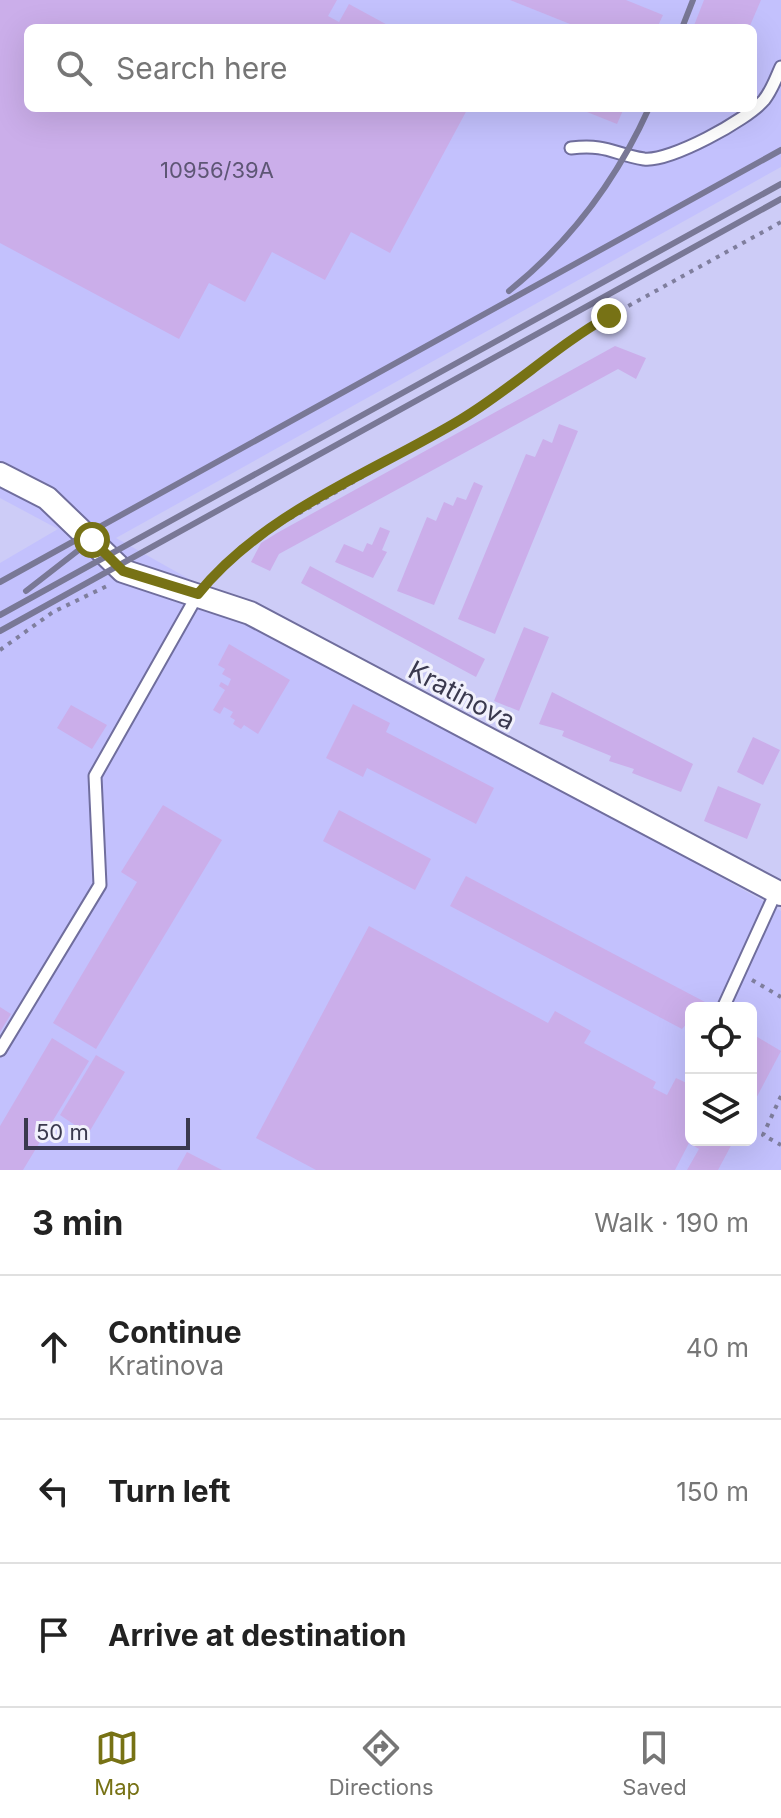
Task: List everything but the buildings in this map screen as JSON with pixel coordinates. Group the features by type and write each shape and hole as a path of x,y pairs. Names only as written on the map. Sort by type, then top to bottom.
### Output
{"street":[{"name":"Kratinova","path":"0,474 47,498 111,562 131,575 250,613 779,889"}],"lane":[{"path":"757,105 762,102 781,67"},
{"path":"571,148 599,145 644,159 665,158 687,150 746,112"},
{"path":"0,1050 100,885 95,776 198,594"},
{"path":"726,1002 779,889"}],"path":[{"path":"198,594 242,546 463,419 583,331 781,222"},
{"path":"0,650 53,612 131,575"},
{"path":"740,972 781,997"},
{"path":"781,1096 763,1135 781,1145"}],"shaded area":[{"path":"0,0 781,0 781,167 116,538 781,911 781,1170 0,1170 0,563 58,529 0,498"}],"railway":[{"path":"684,24 693,0"},
{"path":"509,291 552,252 590,208 622,160 647,112"},
{"path":"0,582 781,150"},
{"path":"0,615 781,184"},
{"path":"0,631 781,199"},
{"path":"26,591 89,542"}],"route":[{"path":"92,540 123,571 150,582 198,594 242,546 463,419 583,331 609,316"}]}
